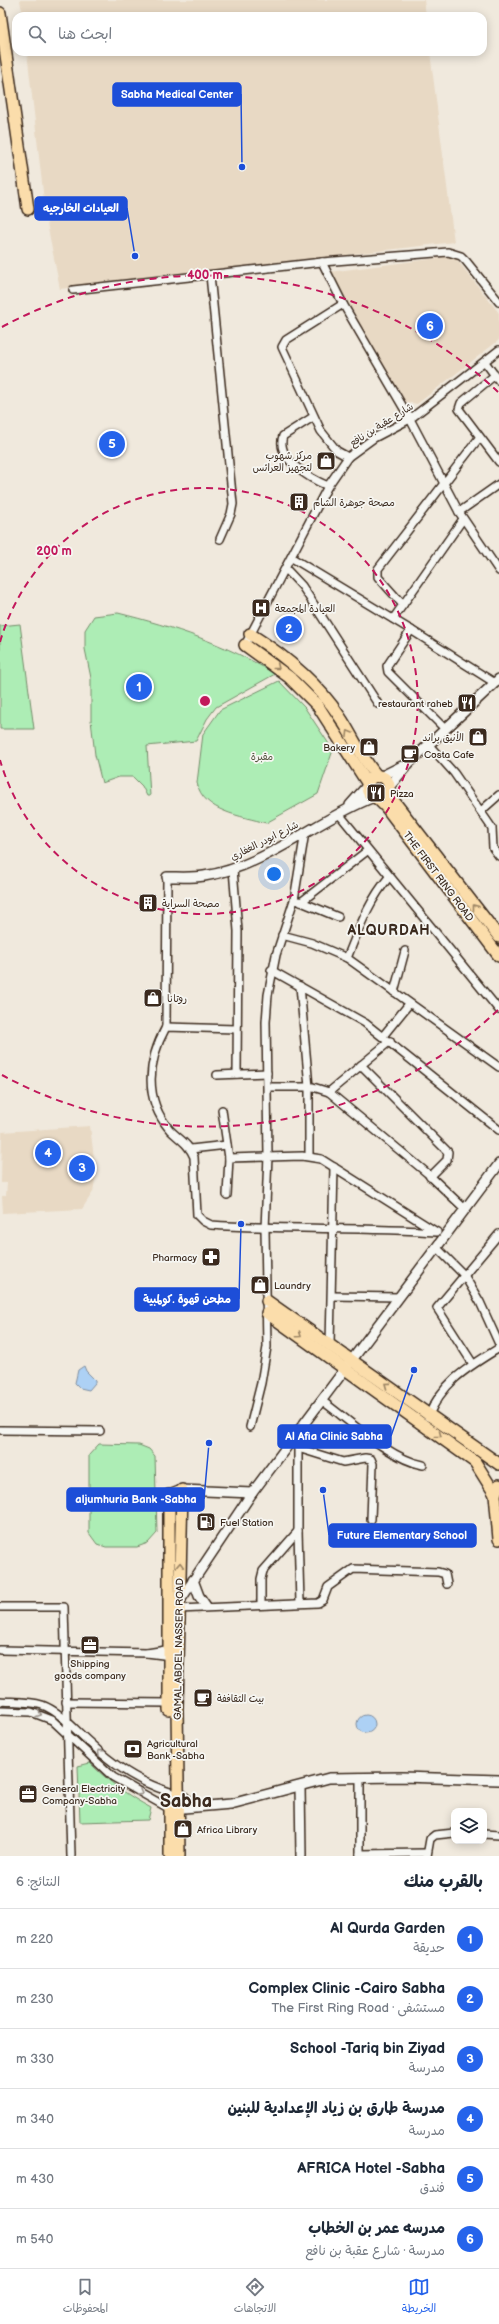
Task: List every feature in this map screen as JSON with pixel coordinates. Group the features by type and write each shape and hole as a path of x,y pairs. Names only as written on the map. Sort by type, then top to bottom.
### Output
{"main road":[{"path":"0,13 28,210"},
{"path":"245,645 289,677 318,706 368,785 369,793 376,798 385,795 389,789 385,779 379,777 369,766 340,717 312,682 281,655 250,634"},
{"path":"368,785 371,779 379,777"},
{"name":"THE FIRST RING ROAD","path":"389,789 393,800 499,938"},
{"name":"THE FIRST RING ROAD","path":"376,798 386,807 499,956"},
{"path":"267,1301 330,1344 348,1364"},
{"path":"267,1313 348,1364 427,1420 499,1464"},
{"path":"427,1420 475,1462 497,1498 499,1539"},
{"name":"GAMAL ABDEL NASSER ROAD","path":"179,1856 174,1809 173,1653 182,1490"},
{"path":"169,1494 175,1604"},
{"path":"173,1653 169,1703 174,1791"},
{"path":"170,1856 174,1809"}],"street":[{"path":"73,290 322,262 448,252 461,256 499,302"},
{"path":"322,262 343,304 410,419 458,512 499,571"},
{"path":"210,275 233,504 231,514 220,539"},
{"path":"343,304 282,344 284,353 313,417 327,440 348,457"},
{"name":"شارع عقبة بن نافع","path":"245,645 292,558 328,486 348,457 374,438 410,419 499,350"},
{"path":"485,362 497,378 459,406 460,413 499,462"},
{"path":"313,417 283,436 283,450 301,472 328,486"},
{"path":"403,605 378,577 378,568 480,438"},
{"path":"458,512 499,484"},
{"path":"393,619 463,519"},
{"path":"292,558 497,681 409,762 389,789"},
{"path":"286,569 302,586 378,704"},
{"path":"411,630 387,666 388,672 445,729"},
{"path":"429,745 454,773 492,828 492,848 499,856"},
{"path":"379,777 409,762"},
{"name":"شارع ابودر الغفاري","path":"341,813 368,785"},
{"path":"481,811 499,795"},
{"name":"شارع ابودر الغفاري","path":"167,877 204,876 233,868 341,813 376,798"},
{"path":"341,813 367,851 499,1010"},
{"path":"250,1427 264,1366 267,1313 265,1229 268,1156 268,1074 266,1022 271,970 282,935 298,901 305,832"},
{"path":"298,901 367,851"},
{"path":"233,868 238,931 236,1028 237,1074"},
{"path":"167,877 166,1027 153,1056 150,1070 151,1087 161,1118 171,1131 191,1148 194,1157 197,1215 202,1221 210,1225 265,1229 331,1227 441,1234"},
{"path":"346,958 358,927 372,900 389,877"},
{"path":"298,901 338,917"},
{"path":"282,935 312,943 346,958 499,1067"},
{"path":"394,992 405,951"},
{"path":"271,970 365,1023 390,1041 499,1130"},
{"path":"300,986 309,1087 309,1156"},
{"path":"383,1036 409,1004"},
{"path":"166,1027 236,1028"},
{"path":"329,1092 390,1041"},
{"path":"361,1065 448,1152 447,1160 430,1177"},
{"path":"218,1075 268,1074"},
{"path":"268,1087 309,1087 321,1088 329,1092 430,1177 464,1209"},
{"path":"222,1110 229,1158 228,1196"},
{"path":"191,1148 227,1145"},
{"path":"229,1158 309,1156 334,1167 441,1234"},
{"path":"175,1604 252,1493 436,1247 441,1234 464,1209 499,1165"},
{"path":"330,1344 332,1296 331,1227 334,1167"},
{"path":"474,1364 437,1308 498,1237"},
{"path":"436,1247 464,1275 480,1302 499,1344"},
{"path":"332,1296 399,1298"},
{"path":"427,1420 444,1388 455,1376 499,1348"},
{"path":"321,1400 394,1454 409,1462 422,1465"},
{"path":"0,1430 100,1431"},
{"path":"298,1432 300,1603"},
{"path":"298,1448 343,1462 365,1458 371,1459 373,1464 371,1519"},
{"path":"169,1494 182,1490 252,1493"},
{"path":"261,1604 261,1579 263,1571 298,1531"},
{"path":"175,1604 206,1606 321,1602 328,1587 353,1569 438,1572 445,1574 447,1584"},
{"path":"193,1580 199,1596 206,1606"},
{"path":"0,1607 64,1607 64,1652 68,1722 67,1734 71,1856"},
{"path":"0,1650 173,1653"},
{"path":"0,1702 42,1705 57,1713 108,1760 124,1771 153,1786 174,1791 187,1800 200,1806"},
{"path":"66,1702 169,1703"},
{"path":"0,1711 40,1714 52,1720 113,1777 174,1809 231,1804 300,1787 329,1778 360,1777 499,1780"},
{"path":"360,1777 360,1855 427,1854 430,1839 435,1835 451,1833"},
{"path":"300,1787 300,1856"},
{"path":"487,1834 499,1835"}],"shaded area":[{"path":"20,0 424,0 426,12 22,12"},
{"path":"27,56 431,56 454,242 60,289 46,218"},
{"path":"454,256 499,313 499,340 417,404 403,401 329,272"},
{"path":"90,1126 96,1174 93,1192 82,1209 3,1213 2,1196 6,1196 7,1183 1,1183 2,1132"}],"green space":[{"path":"118,613 159,624 219,645 275,674 216,707 207,719 196,741 147,746 150,796 147,796 142,786 133,777 119,777 102,783 95,755 91,720 91,678 85,649 85,630 94,616"},
{"path":"20,624 34,729 0,729 0,626"},
{"name":"مقبرة","path":"279,681 305,708 333,750 318,794 266,823 235,815 215,807 201,793 197,783 203,734 220,710"},
{"path":"99,1444 139,1445 149,1449 155,1456 157,1533 148,1543 137,1547 106,1547 97,1544 89,1533 89,1455"},
{"path":"90,1763 119,1788 151,1808 148,1820 80,1822 78,1766"}],"water":[{"path":"84,1366 86,1371 95,1380 95,1383 89,1390 80,1388 75,1383 78,1370"},
{"path":"366,1715 372,1718 375,1724 372,1730 366,1733 360,1730 357,1724 360,1718"}],"place":[{"name":"Sabha Medical Center","path":"242,167"},
{"name":"العيادات الخارجيه","path":"135,256"},
{"name":"مدرسه عمر بن الخطاب","path":"430,326"},
{"name":"AFRICA Hotel -Sabha","path":"112,444"},
{"name":"مركز شهوب لتجهيز العرائس","path":"326,461"},
{"name":"مصحة جوهرة الشام","path":"299,502"},
{"name":"العيادة المجمعة","path":"261,608"},
{"name":"Complex Clinic -Cairo Sabha","path":"289,629"},
{"name":"Al Qurda Garden","path":"139,687"},
{"name":"restaurant raheb","path":"467,703"},
{"name":"الأنيق براند","path":"478,737"},
{"name":"Bakery","path":"369,747"},
{"name":"Costa Cafe","path":"410,754"},
{"name":"Pizza","path":"376,793"},
{"name":"مصحة السراية","path":"148,903"},
{"name":"روتانا","path":"153,998"},
{"name":"مدرسة طارق بن زياد الإعدادية للبنين","path":"48,1153"},
{"name":"School -Tariq bin Ziyad","path":"82,1168"},
{"name":"مطحن قهوة .كولمبية","path":"241,1224"},
{"name":"Pharmacy","path":"211,1257"},
{"name":"Laundry","path":"260,1285"},
{"name":"Al Afia Clinic Sabha","path":"414,1370"},
{"name":"aljumhuria Bank -Sabha","path":"209,1443"},
{"name":"Future Elementary School","path":"323,1490"},
{"name":"Fuel Station","path":"206,1522"},
{"name":"Shipping goods company","path":"90,1645"},
{"name":"بيت الثقاففة","path":"203,1698"},
{"name":"Agricultural Bank -Sabha","path":"133,1749"},
{"name":"General Electricity Company-Sabha","path":"28,1794"},
{"name":"Africa Library","path":"183,1829"}],"district":[{"name":"ALQURDAH","path":"389,930"},
{"name":"Sabha","path":"186,1801"}]}
